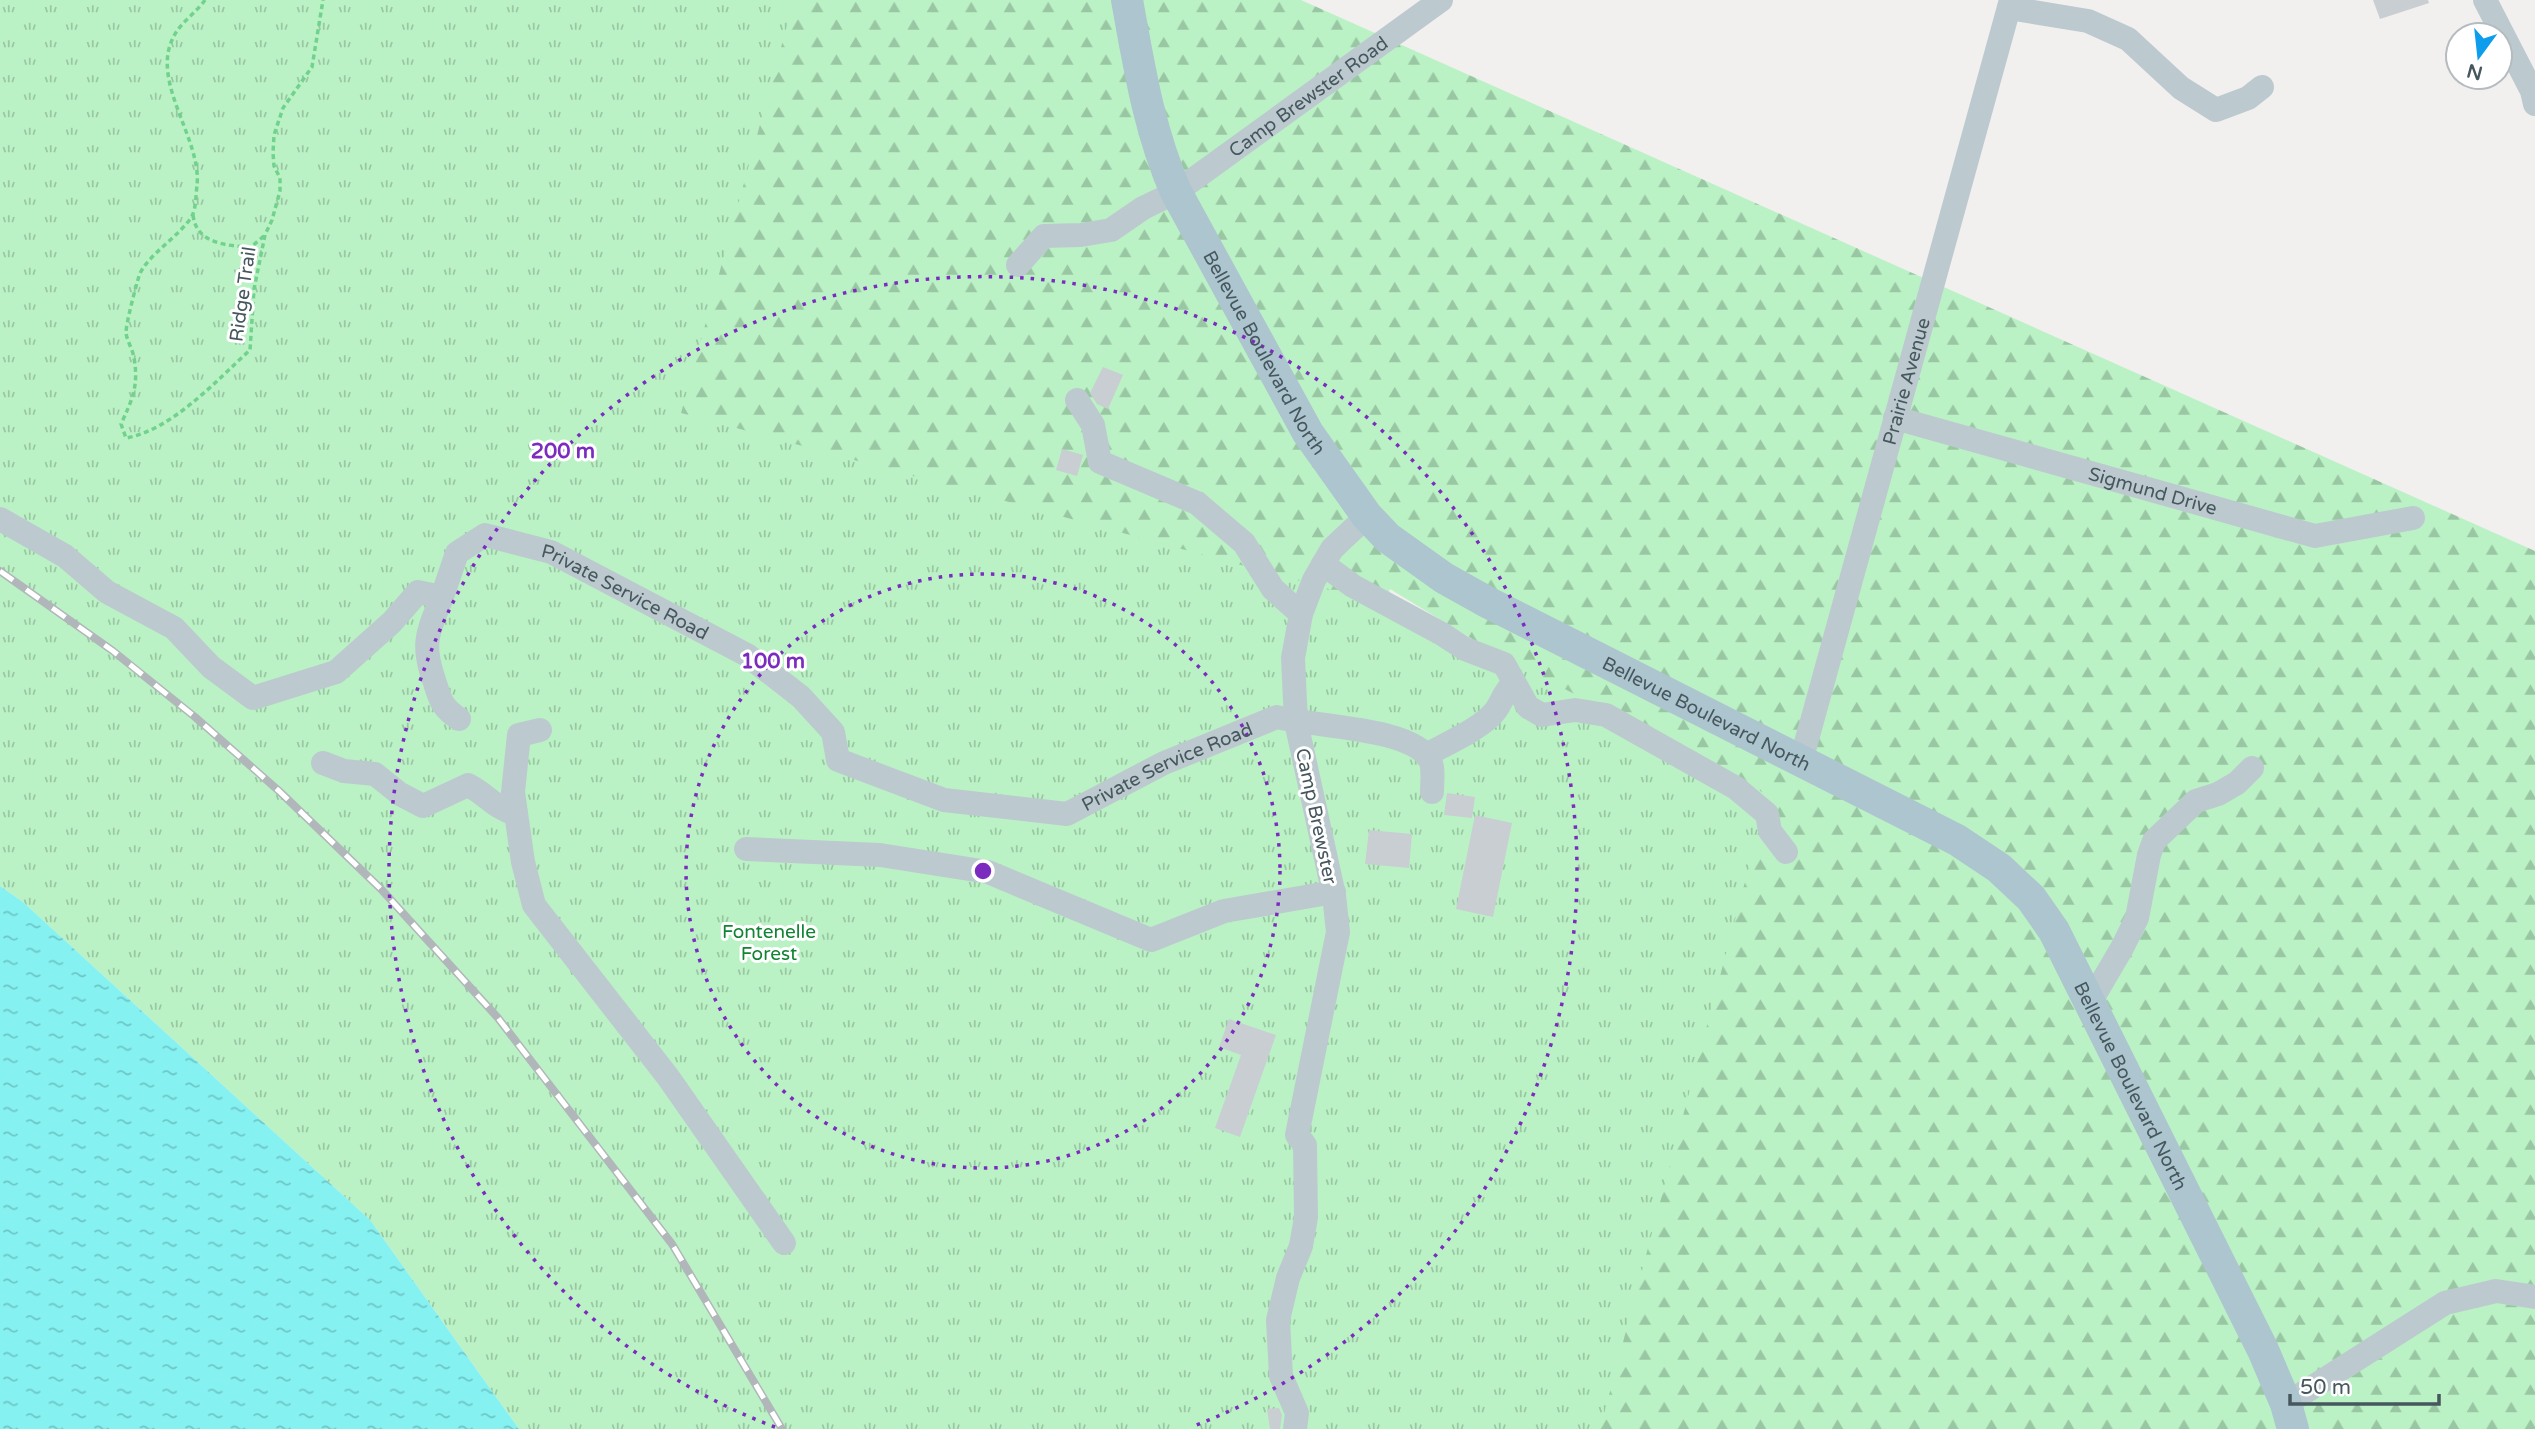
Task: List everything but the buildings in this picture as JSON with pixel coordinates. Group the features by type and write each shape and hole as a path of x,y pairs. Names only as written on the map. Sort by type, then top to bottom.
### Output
{"main road":[{"name":"Bellevue Boulevard North","path":"1127,0 1146,103 1163,163 1176,192 1308,433 1367,516 1388,538 1444,578 1571,646 1957,841 2000,868 2031,898 2054,931 2091,1001 2263,1350 2289,1417"}],"street":[{"name":"Camp Brewster Road","path":"1018,265 1044,236 1111,230 1143,208 1176,192 1441,0"},
{"path":"2485,0 2532,91 2535,104"},
{"path":"2010,4 2088,20 2129,40 2181,88 2216,110 2248,98 2263,87"},
{"name":"Prairie Avenue","path":"1801,761 2010,4"},
{"path":"1077,400 1093,425 1100,462 1197,503 1244,543 1273,589 1301,614"},
{"name":"Sigmund Drive","path":"1895,418 2315,536 2413,517"},
{"name":"Camp Brewster","path":"1296,1429 1297,1413 1281,1376 1278,1320 1288,1278 1301,1246 1306,1217 1305,1145 1297,1135 1338,932 1334,892 1296,722 1293,658 1301,614 1324,564 1332,550 1367,516"},
{"path":"0,519 65,556 107,592 174,628 211,667 253,698 336,672 392,622 418,592 442,597 429,630 426,657 443,708 459,719"},
{"name":"Private Service Road","path":"442,597 457,553 485,535 551,552 747,655 801,697 833,732 838,760 944,800 1068,814 1164,763 1266,721 1278,717 1296,722"},
{"path":"1324,564 1353,586 1465,649 1504,664 1528,706 1542,715 1575,710 1606,715 1736,788 1767,814 1770,831 1786,852"},
{"path":"1426,755 1478,725 1495,711 1506,689 1514,683"},
{"path":"1296,722 1381,733 1420,748 1432,762 1432,792"},
{"path":"540,730 519,735 513,792 523,862 534,905 668,1077 784,1242"},
{"path":"323,763 344,771 376,774 400,794 423,806 468,785 481,792 501,810 516,814"},
{"path":"2091,1001 2118,957 2137,918 2154,841 2196,802 2237,783 2252,768"},
{"path":"746,849 880,856 988,872 1152,940 1224,911 1334,892"},
{"path":"2289,1417 2445,1303 2496,1291 2535,1297"}],"path":[{"path":"205,0 172,38 168,61 179,117 197,166 192,215 194,224 204,238 232,246 251,247 265,235"},
{"name":"Ridge Trail","path":"192,215 140,273 126,332 134,358 135,394 121,424 126,438 141,435 190,404 250,350 254,289 265,235 280,191 280,178 274,166 274,135 283,108 312,66 323,0"}],"green space":[{"path":"0,0 1301,0 2535,551 2535,1429 527,1429 370,1220 0,870","holes":["1390,589 1735,799 1354,706"]},
{"name":"Fontenelle Forest","path":"0,0 794,0 681,413 1421,614 1768,795 1600,1429 519,1429 370,1220 23,902 0,886"}],"water":[{"path":"0,886 23,902 370,1220 519,1429 0,1429"}],"railway":[{"path":"0,571 113,651 195,717 279,791 381,889 498,1018 672,1244 782,1429"}]}
